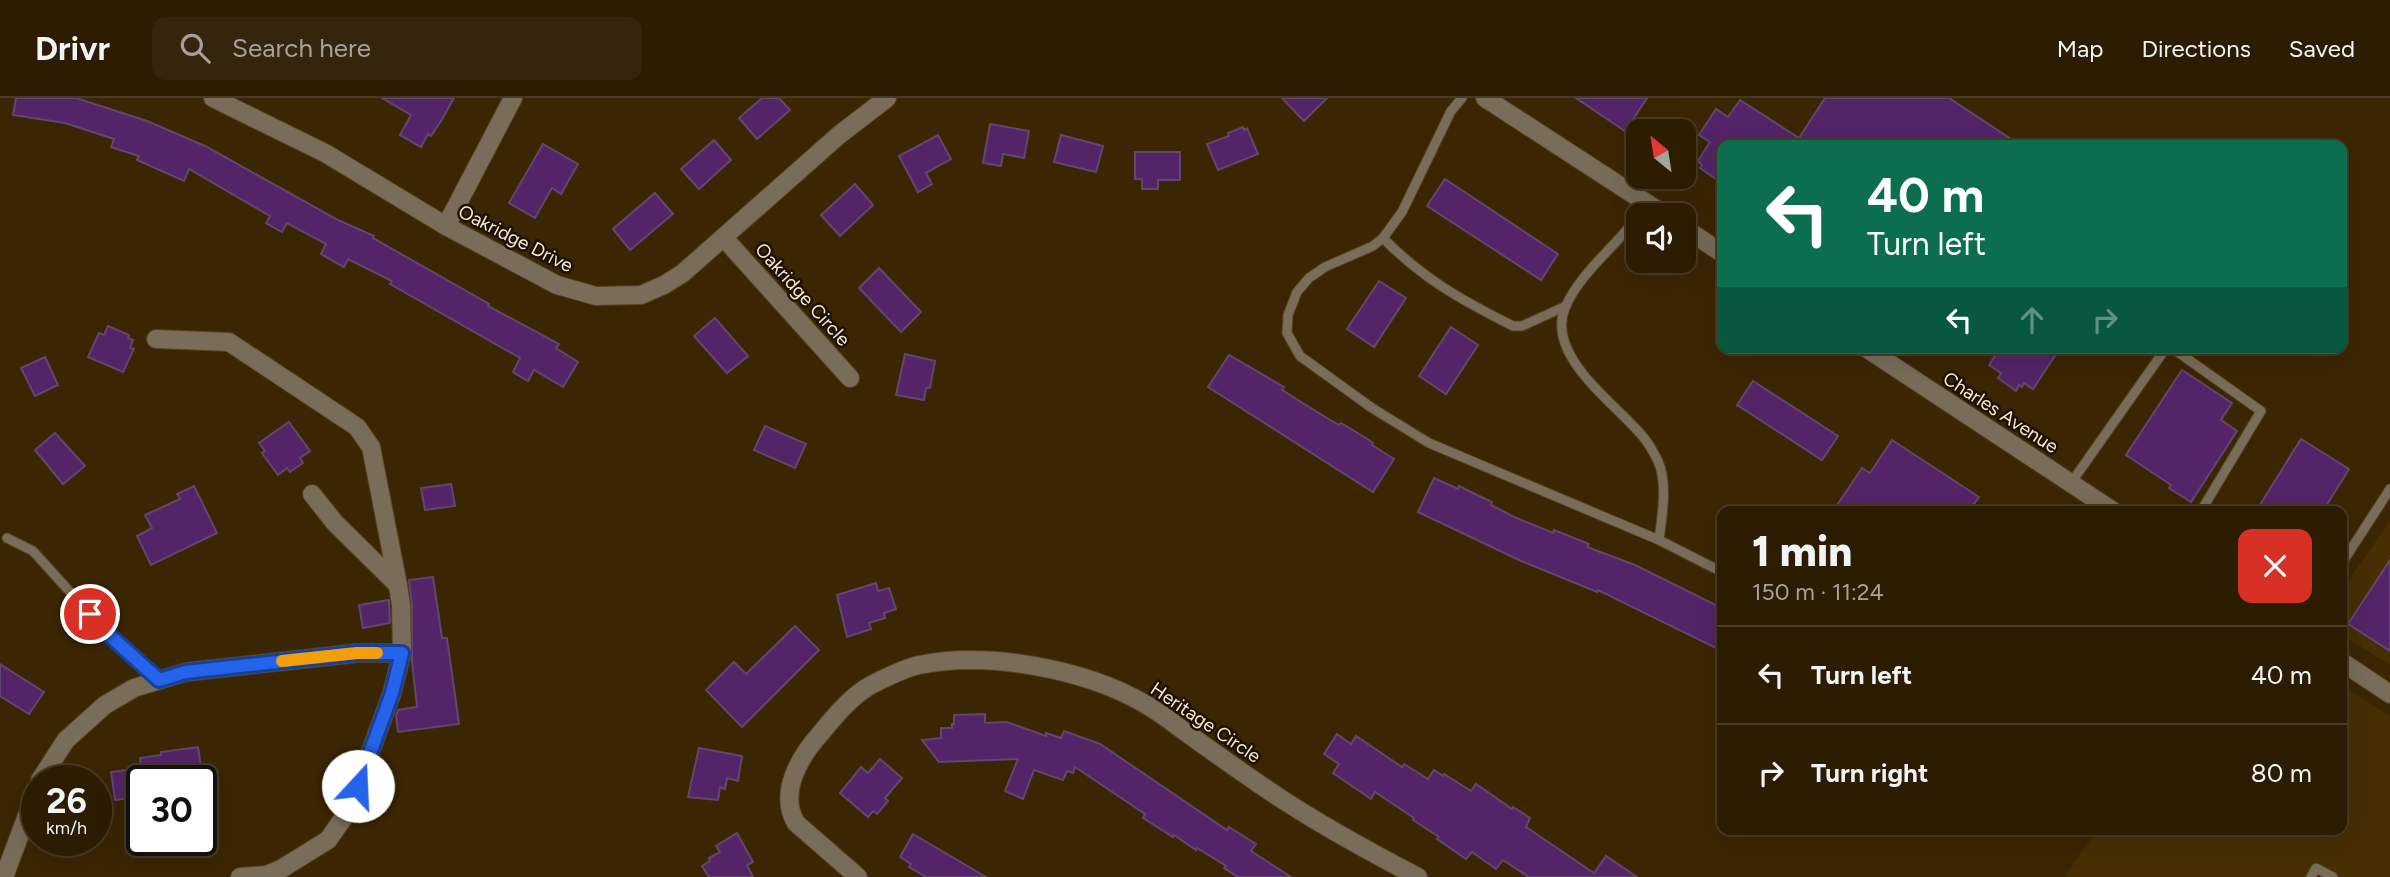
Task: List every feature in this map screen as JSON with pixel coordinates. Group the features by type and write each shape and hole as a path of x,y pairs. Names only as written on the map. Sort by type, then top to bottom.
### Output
{"street":[{"name":"Oakridge Drive","path":"213,98 325,153 446,226 557,285 596,296 641,295 683,273 839,135 887,98"},
{"path":"446,226 513,98"},
{"path":"1485,98 1647,203"},
{"path":"1696,236 1717,250"},
{"name":"Oakridge Circle","path":"724,237 850,378"},
{"path":"156,339 229,342 357,427 371,447 398,585 402,653 392,693 349,810 328,840 281,869 266,875 240,877"},
{"name":"Charles Avenue","path":"1876,354 2106,506"},
{"path":"312,494 335,523 398,585"},
{"path":"50,765 66,740 105,705 134,688 159,680 186,672 357,653 402,653"},
{"name":"Heritage Circle","path":"858,877 796,823 788,806 796,769 809,746 844,707 866,688 916,665 947,661 1044,667 1095,680 1146,704 1282,799 1418,877"},
{"path":"2347,665 2390,694"},
{"path":"4,877 21,832"}],"lane":[{"path":"1462,98 1451,111 1402,212 1383,239 1325,267 1310,278 1297,292 1288,315 1287,333 1300,356 1372,408 1429,443 1659,540 1717,569"},
{"path":"1626,230 1581,281 1560,322 1563,338 1579,368 1594,388 1644,438 1658,461 1662,473 1659,540"},
{"path":"1383,239 1408,264 1460,299 1513,326 1522,326 1566,306"},
{"path":"2071,483 2162,354"},
{"path":"2180,354 2261,411 2205,506"},
{"path":"2347,554 2390,489"},
{"path":"7,538 33,551 108,634 159,680"},
{"path":"2311,877 2316,868 2333,877"}],"shaded area":[{"path":"2390,521 2390,665 2347,638 2347,583"},
{"path":"2347,689 2390,716 2390,877 2064,877 2093,835 2347,835"}],"building":[{"path":"16,98 76,98 147,121 205,146 338,220 374,236 373,238 489,304 488,306 559,344 556,348 578,362 563,387 534,370 528,381 513,372 520,358 390,284 392,281 348,259 344,267 321,254 326,244 287,223 282,232 266,223 270,216 189,169 184,181 137,160 139,156 111,147 114,139 65,123 13,115"},
{"path":"382,98 454,98 431,136 428,134 421,147 400,135 411,115"},
{"path":"762,98 779,98 790,110 757,139 739,118"},
{"path":"1282,98 1327,98 1304,121"},
{"path":"1576,98 1647,98 1633,119 1626,119 1625,131"},
{"path":"1825,98 1949,98 2012,140 1717,140 1717,180 1700,168 1702,165 1698,161 1710,142 1699,135 1716,109 1728,117 1740,100 1799,138"},
{"path":"990,124 1029,131 1024,158 1003,154 1001,166 983,163"},
{"path":"1243,127 1244,130 1247,128 1258,154 1218,170 1207,144 1229,136 1228,133"},
{"path":"938,135 951,159 926,173 932,184 918,192 899,156"},
{"path":"1061,135 1103,146 1096,172 1054,162"},
{"path":"714,140 731,160 699,189 681,169"},
{"path":"543,144 578,164 561,194 552,188 535,218 509,203"},
{"path":"1135,152 1180,152 1180,180 1158,180 1158,189 1142,189 1142,179 1135,179"},
{"path":"1445,179 1558,254 1541,280 1427,206"},
{"path":"855,184 873,205 840,236 821,215"},
{"path":"655,193 673,214 630,250 613,229"},
{"path":"879,268 921,312 901,332 859,288"},
{"path":"1379,281 1406,298 1374,347 1347,329"},
{"path":"715,318 748,356 727,373 694,336"},
{"path":"108,326 129,335 128,338 133,340 130,348 134,349 123,372 88,357 99,333 104,335"},
{"path":"1451,327 1478,345 1446,394 1419,376"},
{"path":"905,354 935,361 930,388 926,388 924,400 896,395"},
{"path":"1996,354 2056,354 2033,389 2024,383 2022,387 2019,385 2016,391 1998,378 2001,373 1989,365"},
{"path":"1229,355 1284,387 1282,390 1317,412 1366,438 1394,459 1373,492 1208,387"},
{"path":"45,357 58,385 35,396 21,368"},
{"path":"2182,370 2232,403 2221,420 2237,431 2191,502 2126,455"},
{"path":"1753,381 1838,436 1822,460 1737,405"},
{"path":"289,422 310,451 300,458 303,463 290,472 287,468 278,475 262,453 265,451 259,443"},
{"path":"765,426 806,444 795,468 754,450"},
{"path":"55,433 85,466 63,484 35,450"},
{"path":"2301,439 2349,469 2326,506 2259,506"},
{"path":"1892,440 1979,497 1973,506 1836,506 1862,468 1870,473"},
{"path":"1434,478 1458,489 1459,486 1492,502 1491,505 1514,517 1553,533 1554,530 1589,544 1587,547 1635,565 1717,606 1717,649 1598,590 1597,592 1519,560 1418,512"},
{"path":"451,484 455,506 425,510 421,488"},
{"path":"194,486 217,533 151,565 137,536 152,528 145,515 180,499 177,494"},
{"path":"2390,560 2390,651 2348,624"},
{"path":"433,577 442,638 447,638 459,724 398,732 398,710 417,707 409,580"},
{"path":"876,583 878,591 889,588 896,609 884,613 885,618 869,623 871,629 847,637 837,595"},
{"path":"389,600 390,623 363,628 359,605"},
{"path":"795,626 819,650 742,727 706,690 734,662 746,674"},
{"path":"0,664 44,692 29,714 0,696"},
{"path":"985,714 985,723 1007,722 1046,736 1046,733 1061,738 1064,731 1100,744 1227,830 1229,827 1256,844 1251,851 1291,877 1238,877 1224,868 1226,866 1143,818 1145,814 1075,767 1073,773 1067,771 1063,780 1034,770 1023,799 1005,791 1018,759 939,762 922,740 941,738 941,728 952,728 954,715"},
{"path":"1337,734 1351,744 1356,736 1402,767 1404,764 1428,779 1434,770 1471,791 1476,784 1530,818 1526,827 1594,873 1606,856 1637,877 1529,877 1503,860 1496,869 1472,852 1466,859 1437,839 1439,837 1413,820 1414,818 1375,792 1371,799 1333,773 1339,764 1324,754"},
{"path":"198,747 201,765 141,765 140,758 161,755 161,752"},
{"path":"699,748 742,756 738,781 727,778 725,789 720,787 718,800 688,797"},
{"path":"880,759 902,778 885,798 888,801 877,814 873,811 868,817 840,793 861,767 868,773"},
{"path":"126,770 126,798 115,800 112,772"},
{"path":"737,833 753,862 747,865 753,877 709,877 702,866 720,852 716,846"},
{"path":"913,834 986,877 926,877 909,867 911,864 900,857"}],"slow traffic":[{"path":"282,661 377,653"}],"route":[{"path":"90,614 159,680 186,672 357,653 402,653 392,693 358,786"}]}
